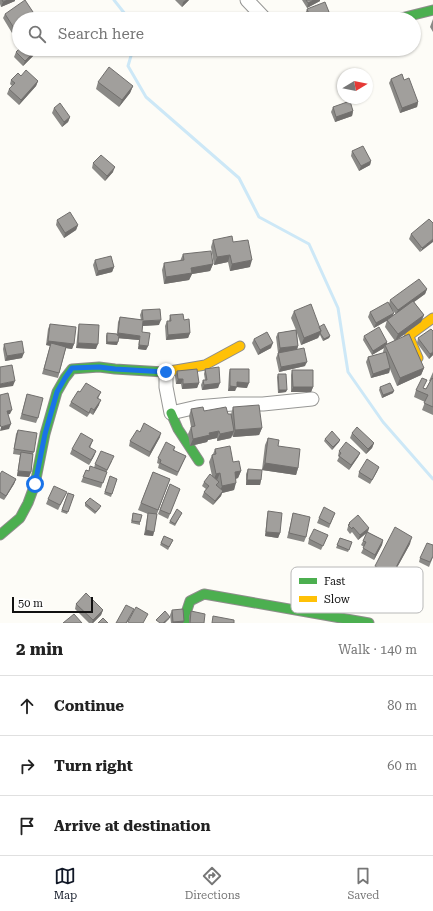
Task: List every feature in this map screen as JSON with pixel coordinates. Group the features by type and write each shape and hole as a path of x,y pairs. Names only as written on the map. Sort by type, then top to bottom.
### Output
{"street":[{"path":"248,0 259,12"},
{"path":"421,13 433,10"},
{"path":"421,365 409,337 433,318"},
{"path":"0,535 20,518 28,503 35,484 45,434 57,392 72,368 99,367 166,372 205,364 240,346"},
{"path":"166,372 166,387 171,413 178,429 199,461"},
{"path":"171,413 197,407 232,404 264,404 312,399"},
{"path":"185,623 186,613 190,602 204,594 291,609"},
{"path":"311,613 368,623"}],"building":[{"path":"25,0 33,12 12,12 12,25 5,14"},
{"path":"306,0 314,0 308,3"},
{"path":"325,2 329,12 308,12 307,9"},
{"path":"20,56 30,56 25,61"},
{"path":"109,67 133,86 122,100 98,82"},
{"path":"26,70 38,81 21,100 9,89 15,83 11,80 18,73 21,76"},
{"path":"402,74 404,80 409,78 418,102 402,108 391,79"},
{"path":"60,103 70,117 64,122 54,108"},
{"path":"342,104 351,104 353,111 336,117 333,107"},
{"path":"363,146 371,161 361,166 352,151"},
{"path":"101,155 115,167 107,176 93,163"},
{"path":"70,212 78,225 65,233 57,220"},
{"path":"429,219 433,223 433,239 422,248 411,234"},
{"path":"232,236 233,242 248,240 252,260 232,264 230,255 217,257 213,240"},
{"path":"211,251 213,264 191,268 192,273 166,277 164,263 184,260 183,254"},
{"path":"111,256 114,267 98,271 95,260"},
{"path":"419,279 427,289 398,310 390,300"},
{"path":"413,301 424,315 398,334 387,320"},
{"path":"388,302 394,313 376,323 370,312"},
{"path":"311,304 321,331 304,338 294,311"},
{"path":"160,309 161,320 143,321 142,332 150,333 148,346 139,345 140,336 118,333 120,317 143,320 142,310"},
{"path":"183,314 184,320 189,319 190,333 168,335 167,321 171,321 170,315"},
{"path":"50,324 76,327 74,344 48,341"},
{"path":"79,324 99,325 98,344 78,343"},
{"path":"324,324 330,336 324,339 320,333 321,331 319,327"},
{"path":"379,327 387,342 373,351 364,336"},
{"path":"431,329 433,331 433,352 430,354 418,338"},
{"path":"296,330 298,346 280,348 278,333"},
{"path":"267,332 273,343 260,350 254,339"},
{"path":"107,333 117,334 119,336 118,342 107,342"},
{"path":"409,334 424,368 400,378 385,345"},
{"path":"22,341 24,353 7,356 4,344"},
{"path":"51,343 66,347 59,373 44,369"},
{"path":"304,348 307,362 281,367 278,353"},
{"path":"386,352 390,368 373,374 368,357"},
{"path":"12,365 15,381 0,384 0,367"},
{"path":"219,367 220,383 204,385 203,380 207,380 205,369"},
{"path":"197,369 199,383 183,384 183,379 178,379 177,371"},
{"path":"230,369 249,369 249,383 237,382 237,387 230,386"},
{"path":"292,370 313,370 313,387 293,387"},
{"path":"278,374 286,374 287,390 279,390"},
{"path":"422,378 427,380 423,388 426,389 432,378 433,379 433,407 424,403 428,395 416,390"},
{"path":"86,383 101,392 97,398 101,400 94,410 91,408 89,413 71,402 78,391 80,392"},
{"path":"390,383 394,391 383,395 380,387"},
{"path":"8,393 12,410 7,411 11,424 1,427 0,395"},
{"path":"27,394 43,398 38,418 22,414"},
{"path":"259,405 262,428 235,430 233,407"},
{"path":"203,407 204,411 226,407 228,414 231,414 234,431 220,434 219,431 193,439 191,427 195,426 191,409"},
{"path":"144,423 161,433 150,452 130,441 137,430 140,432"},
{"path":"357,427 374,443 368,449 352,433"},
{"path":"18,430 37,433 34,452 14,449"},
{"path":"332,431 340,440 333,447 325,439"},
{"path":"81,433 93,440 89,447 96,451 91,460 72,449"},
{"path":"268,438 279,440 278,446 300,449 298,468 265,463"},
{"path":"166,442 175,447 173,450 186,456 178,472 160,463 161,460 158,458"},
{"path":"346,442 360,453 351,465 339,456 341,453 339,451"},
{"path":"230,446 233,462 239,461 241,471 235,472 236,483 222,486 220,473 216,474 212,455 216,454 215,449"},
{"path":"101,451 114,456 107,470 95,464"},
{"path":"21,452 33,454 31,472 18,471"},
{"path":"367,459 379,467 372,480 359,472"},
{"path":"90,466 107,472 103,483 83,477 86,470 89,471"},
{"path":"248,469 262,470 261,480 247,480"},
{"path":"2,471 16,479 6,496 0,492 0,474"},
{"path":"153,472 170,479 158,510 141,503"},
{"path":"210,474 219,482 216,485 223,491 215,501 204,492 209,486 204,482"},
{"path":"110,476 117,479 112,494 105,492"},
{"path":"170,484 180,489 170,514 160,510"},
{"path":"54,486 67,492 60,505 48,499"},
{"path":"68,493 74,495 68,512 62,510"},
{"path":"90,498 101,506 96,512 85,503"},
{"path":"324,507 335,513 330,524 319,518"},
{"path":"177,509 182,513 175,524 170,521"},
{"path":"268,511 282,513 280,533 266,532"},
{"path":"133,513 142,515 140,522 132,521"},
{"path":"148,513 157,514 154,532 146,530"},
{"path":"293,513 310,517 306,537 289,533"},
{"path":"358,515 369,528 360,535 353,527 352,529 348,525"},
{"path":"395,527 412,537 396,567 375,566"},
{"path":"314,529 328,535 323,546 309,539"},
{"path":"367,532 383,540 375,555 363,548 366,542 363,541"},
{"path":"164,536 173,540 169,547 161,543"},
{"path":"340,538 352,542 349,550 337,545"},
{"path":"427,543 433,545 433,556 430,562 420,558"},
{"path":"86,593 103,610 93,620 76,604"},
{"path":"126,605 134,609 126,623 116,623"},
{"path":"136,607 148,614 143,623 128,622"},
{"path":"183,609 184,621 173,622 172,610"},
{"path":"165,611 170,617 163,623 160,623 156,620"},
{"path":"191,611 205,614 204,623 190,623"},
{"path":"74,614 82,623 63,623"},
{"path":"213,616 234,620 234,623 212,623"},
{"path":"103,618 108,623 98,623"}],"waterway":[{"path":"114,0 123,12"},
{"path":"131,56 128,66 146,97 239,178 259,217 309,244 338,308 348,372 383,422 433,479"}],"traffic: fast":[{"path":"421,13 433,10"},
{"path":"0,535 20,518 28,503 35,484 45,434 57,392 72,369 99,367 164,372"},
{"path":"171,413 178,429 199,461"},
{"path":"185,623 186,613 190,601 204,594 291,609"},
{"path":"312,613 369,623"}],"traffic: slow":[{"path":"418,358 409,337 433,318"},
{"path":"164,372 205,365 240,346"}],"route":[{"path":"35,484 45,434 57,392 72,368 99,367 166,372"}]}
